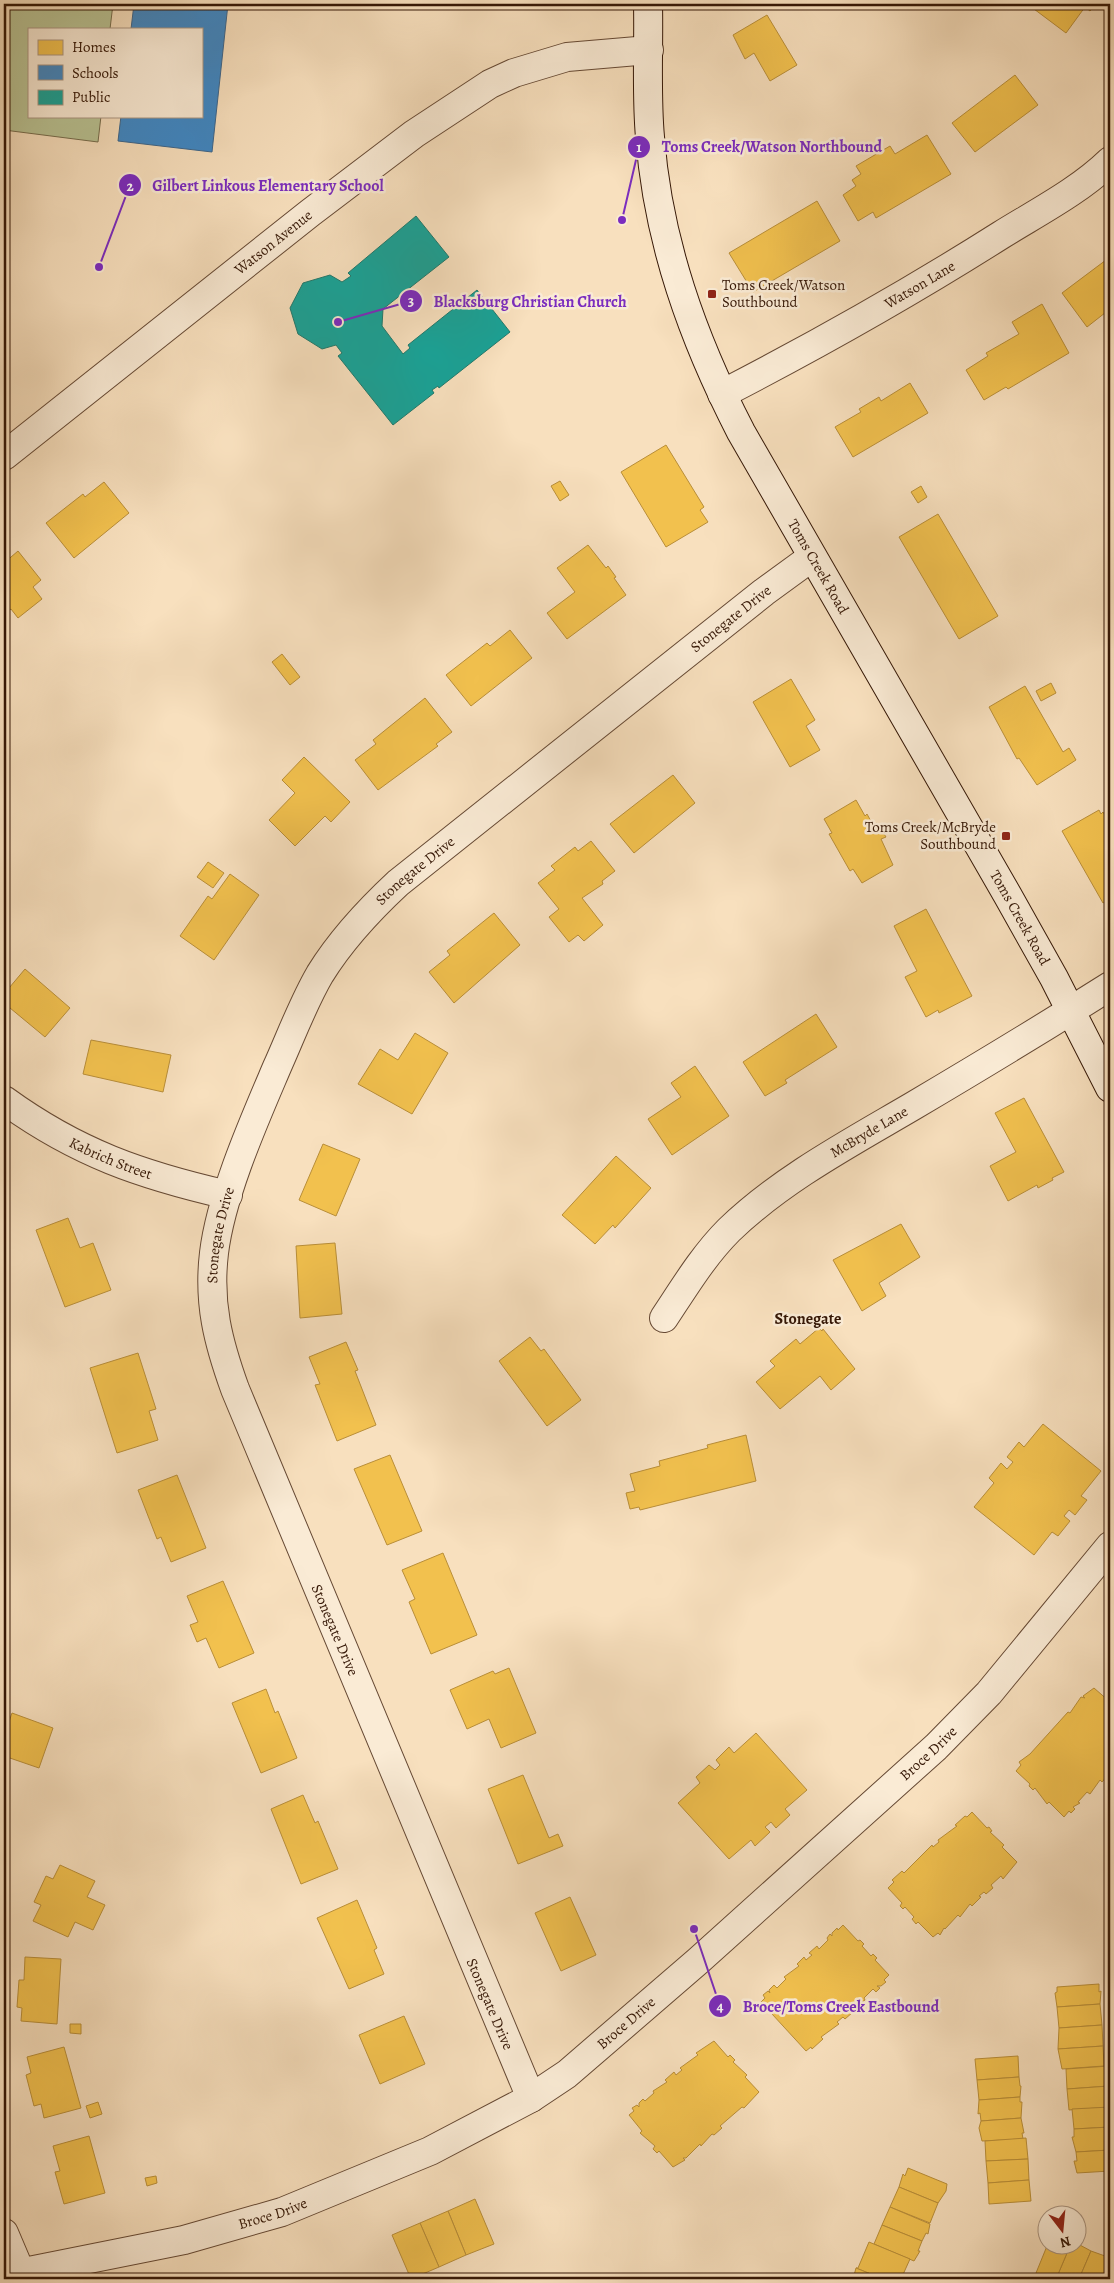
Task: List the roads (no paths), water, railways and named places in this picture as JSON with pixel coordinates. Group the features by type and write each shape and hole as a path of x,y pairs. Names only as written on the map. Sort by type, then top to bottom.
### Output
{"street":[{"name":"Toms Creek Road","path":"648,4 649,135 659,213 669,256 685,304 722,394 812,558 1008,896 1071,1010 1110,1088"},
{"name":"Watson Avenue","path":"4,456 310,213 414,134 490,84 514,73 567,57 649,50"},
{"name":"Watson Lane","path":"722,394 860,319 982,247 1088,181 1110,161"},
{"name":"Stonegate Drive","path":"531,2098 223,1356 216,1334 213,1272 216,1238 228,1195 256,1117 305,1006 320,975 362,918 406,877 764,592 812,558"},
{"name":"McBryde Lane","path":"664,1318 697,1267 728,1231 760,1203 824,1158 1110,986"},
{"name":"Kabrich Street","path":"4,1100 70,1143 158,1177 228,1195"},
{"name":"Broce Drive","path":"12,2275 184,2240 282,2212 430,2151 531,2098 567,2074 610,2039 936,1747 989,1693 1110,1546"},
{"path":"4,2233 12,2275"}],"place":[{"name":"Toms Creek/Watson Northbound","path":"622,220"},
{"name":"Gilbert Linkous Elementary School","path":"99,267"},
{"name":"Toms Creek/Watson Southbound","path":"712,294"},
{"name":"Blacksburg Christian Church","path":"338,322"},
{"name":"Toms Creek/McBryde Southbound","path":"1006,836"},
{"name":"Broce/Toms Creek Eastbound","path":"694,1929"}],"district":[{"name":"Stonegate","path":"808,1319"}]}
